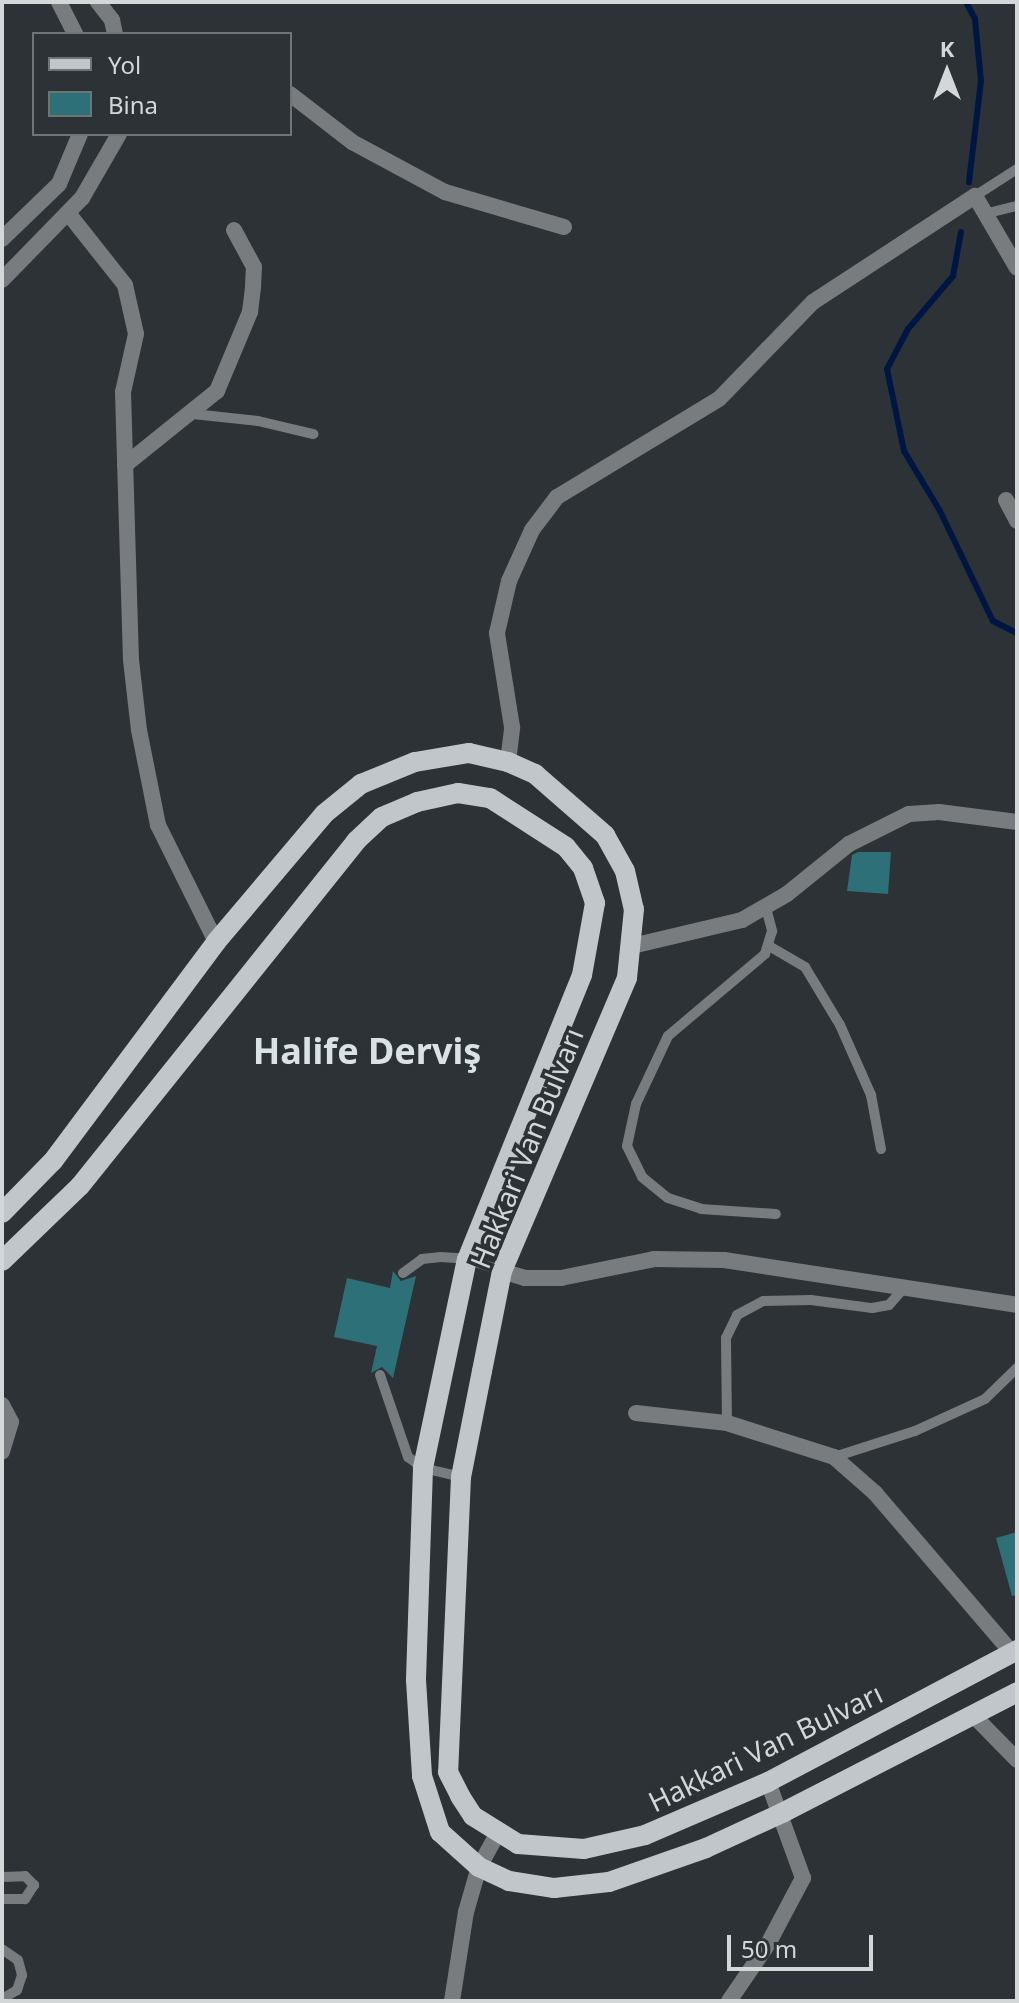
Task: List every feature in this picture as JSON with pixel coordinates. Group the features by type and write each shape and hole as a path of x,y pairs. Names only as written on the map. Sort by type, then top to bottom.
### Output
{"main road":[{"name":"Hakkari Van Bulvarı","path":"2,1213 53,1161 216,942 324,814 361,784 415,762 469,753 508,762 535,774 605,835 625,871 634,909 627,978 502,1271 461,1477 448,1772 473,1816 497,1835 548,1849 584,1849 690,1819 768,1782 1014,1651"},
{"name":"Hakkari Van Bulvarı","path":"2,1261 80,1186 356,841 382,817 458,793 490,798 566,847 583,868 595,903 582,975 467,1259 423,1468 416,1680 422,1776 440,1832 479,1867 509,1881 554,1888 609,1882 706,1848 782,1813 1017,1692"}],"street":[{"path":"59,2 74,32"},
{"path":"98,2 112,20 115,32"},
{"path":"292,96 352,142 445,192 564,227"},
{"path":"2,239 59,184 79,136"},
{"path":"2,280 68,213 118,143 119,136"},
{"path":"508,762 512,727 497,633 509,581 532,530 557,497 719,399 813,302 975,196 1017,268"},
{"path":"68,213 125,285 136,334 123,392 131,660 139,730 158,825 216,942"},
{"path":"125,465 193,414 217,391 250,312 254,267 234,230"},
{"path":"1006,500 1017,521"},
{"path":"632,946 717,928 766,908 849,844 899,817 939,812 1017,822"},
{"path":"502,1271 525,1278 561,1278 654,1259 724,1260 1017,1305"},
{"path":"2,1405 11,1422 2,1452"},
{"path":"636,1413 727,1423 834,1457 875,1493 1014,1651"},
{"path":"973,1715 1017,1760"},
{"path":"729,2001 768,1944 803,1878 782,1813 768,1782"},
{"path":"452,2001 466,1912 479,1867 497,1835"}],"lane":[{"path":"975,196 1017,169"},
{"path":"984,214 1017,206"},
{"path":"193,414 258,421 313,434"},
{"path":"766,908 772,931 769,946 761,960 668,1036 636,1104 627,1146 642,1177 668,1198 701,1209 776,1214"},
{"path":"769,946 805,967 840,1025 871,1095 881,1149"},
{"path":"403,1273 422,1259 467,1259 502,1271"},
{"path":"727,1423 726,1338 737,1315 763,1301 811,1300 872,1308 889,1305 903,1289"},
{"path":"834,1457 915,1431 985,1399 1017,1368"},
{"path":"380,1375 408,1457 423,1468 461,1477"},
{"path":"2,1877 29,1878 34,1890 25,1899 2,1899"},
{"path":"2,1949 18,1960 22,1975 17,1990 2,1999"}],"building":[{"path":"858,852 891,852 888,894 847,891 852,855"},
{"path":"393,1271 401,1281 416,1276 393,1378 382,1367 371,1373 377,1346 334,1337 347,1278 390,1288"},
{"path":"1017,1532 1017,1595 1012,1596 996,1538"}],"waterway":[{"path":"966,2 975,19 981,81 969,182"},
{"path":"961,232 953,276 908,329 887,369 904,451 940,511 993,621 1017,633"}],"district":[{"name":"Halife Derviş","path":"367,1051"}]}
